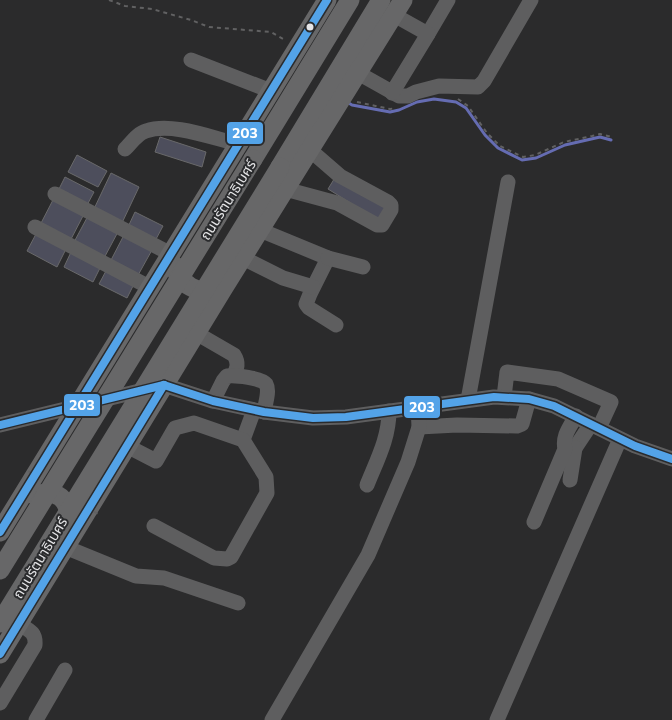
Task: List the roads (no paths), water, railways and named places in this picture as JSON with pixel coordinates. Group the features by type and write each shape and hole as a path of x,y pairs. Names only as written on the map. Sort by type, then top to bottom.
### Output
{"main road":[{"name":"ถนนรัตนาธิเบศร์","path":"0,532 327,0"},
{"name":"ถนนรัตนาธิเบศร์","path":"0,570 350,0"},
{"name":"ถนนรัตนาธิเบศร์","path":"0,623 280,167 380,0"},
{"name":"ถนนรัตนาธิเบศร์","path":"0,654 242,258 399,8"},
{"path":"170,254 176,273 194,290 208,293 223,289"},
{"path":"17,504 34,494 49,492 59,495 66,503 71,521 68,542"}],"street":[{"path":"392,93 448,0"},
{"path":"358,74 399,96 408,96 439,86 478,88 484,81 531,0"},
{"path":"399,8 428,34"},
{"path":"191,60 271,91"},
{"path":"125,149 144,131 167,128 238,144"},
{"path":"285,189 337,203 377,225 382,225 391,210 391,205 340,176 310,150"},
{"path":"468,400 508,182"},
{"path":"55,194 170,254"},
{"path":"35,227 151,288"},
{"path":"260,230 328,258 363,268"},
{"path":"242,258 283,278 313,287"},
{"path":"328,258 306,304 309,308 336,325"},
{"path":"196,333 234,355 238,365 234,376"},
{"path":"504,397 507,372 558,379 611,402 595,426 570,449 534,522"},
{"path":"213,401 225,378 234,376 263,381 267,390 259,411 243,440"},
{"path":"0,426 164,385 213,401 259,411 313,418 346,417 468,400 504,397 528,399 554,406 620,439 672,460"},
{"path":"425,426 517,426 522,424 525,418 528,399"},
{"path":"272,720 368,555 425,426 424,406"},
{"path":"367,485 389,426 388,411"},
{"path":"570,480 570,449 565,436 576,416"},
{"path":"127,446 156,461 175,428 194,423 243,440 264,472 268,484 267,493 231,557 227,560 214,558 154,526"},
{"path":"497,720 620,439"},
{"path":"68,542 136,576 164,578 238,603"},
{"path":"0,703 35,645 35,638 32,632 19,624"},
{"path":"36,720 65,670"}],"waterway":[{"path":"347,102 352,105 390,112 417,102 434,99 456,102 466,108 485,135 498,148 522,160 536,158 565,145 600,137 611,140"}]}
